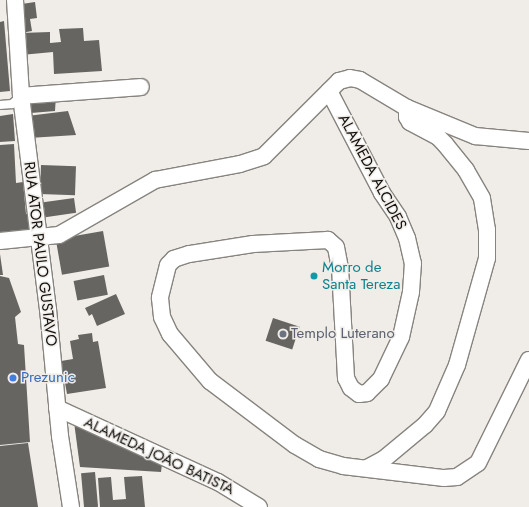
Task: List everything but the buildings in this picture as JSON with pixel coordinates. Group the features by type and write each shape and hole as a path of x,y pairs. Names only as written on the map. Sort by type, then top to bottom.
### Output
{"street":[{"name":"RUA ATOR PAULO GUSTAVO","path":"14,0 21,96 48,309 57,408 71,507"},
{"path":"0,241 59,235 72,229 155,180 240,164 264,156 301,122 328,91 339,81 350,78 360,80 407,108 475,136 529,141"},
{"path":"21,96 141,87"},
{"name":"ALAMEDA ALCIDES","path":"328,91 382,193 398,217 407,238 413,263 411,292 401,337 381,379 367,393 359,394 351,388 346,378 340,268 336,247 328,240 253,244 189,254 170,261 163,282 162,317 170,334 210,381 295,445 319,459 333,464 367,468"},
{"path":"367,468 390,454 425,425 437,411 457,365 487,258 488,230 482,198 466,170 445,144 438,137 410,122 407,108"},
{"path":"367,468 444,478 457,476 467,471 478,463 529,360"},
{"name":"ALAMEDA JOÃO BATISTA","path":"57,408 218,482 260,507"}],"lane":[{"path":"0,105 12,104 21,96"}],"place":[{"name":"Morro de Santa Tereza","path":"314,276"},
{"name":"Templo Luterano","path":"283,334"},
{"name":"Prezunic","path":"13,378"}]}
